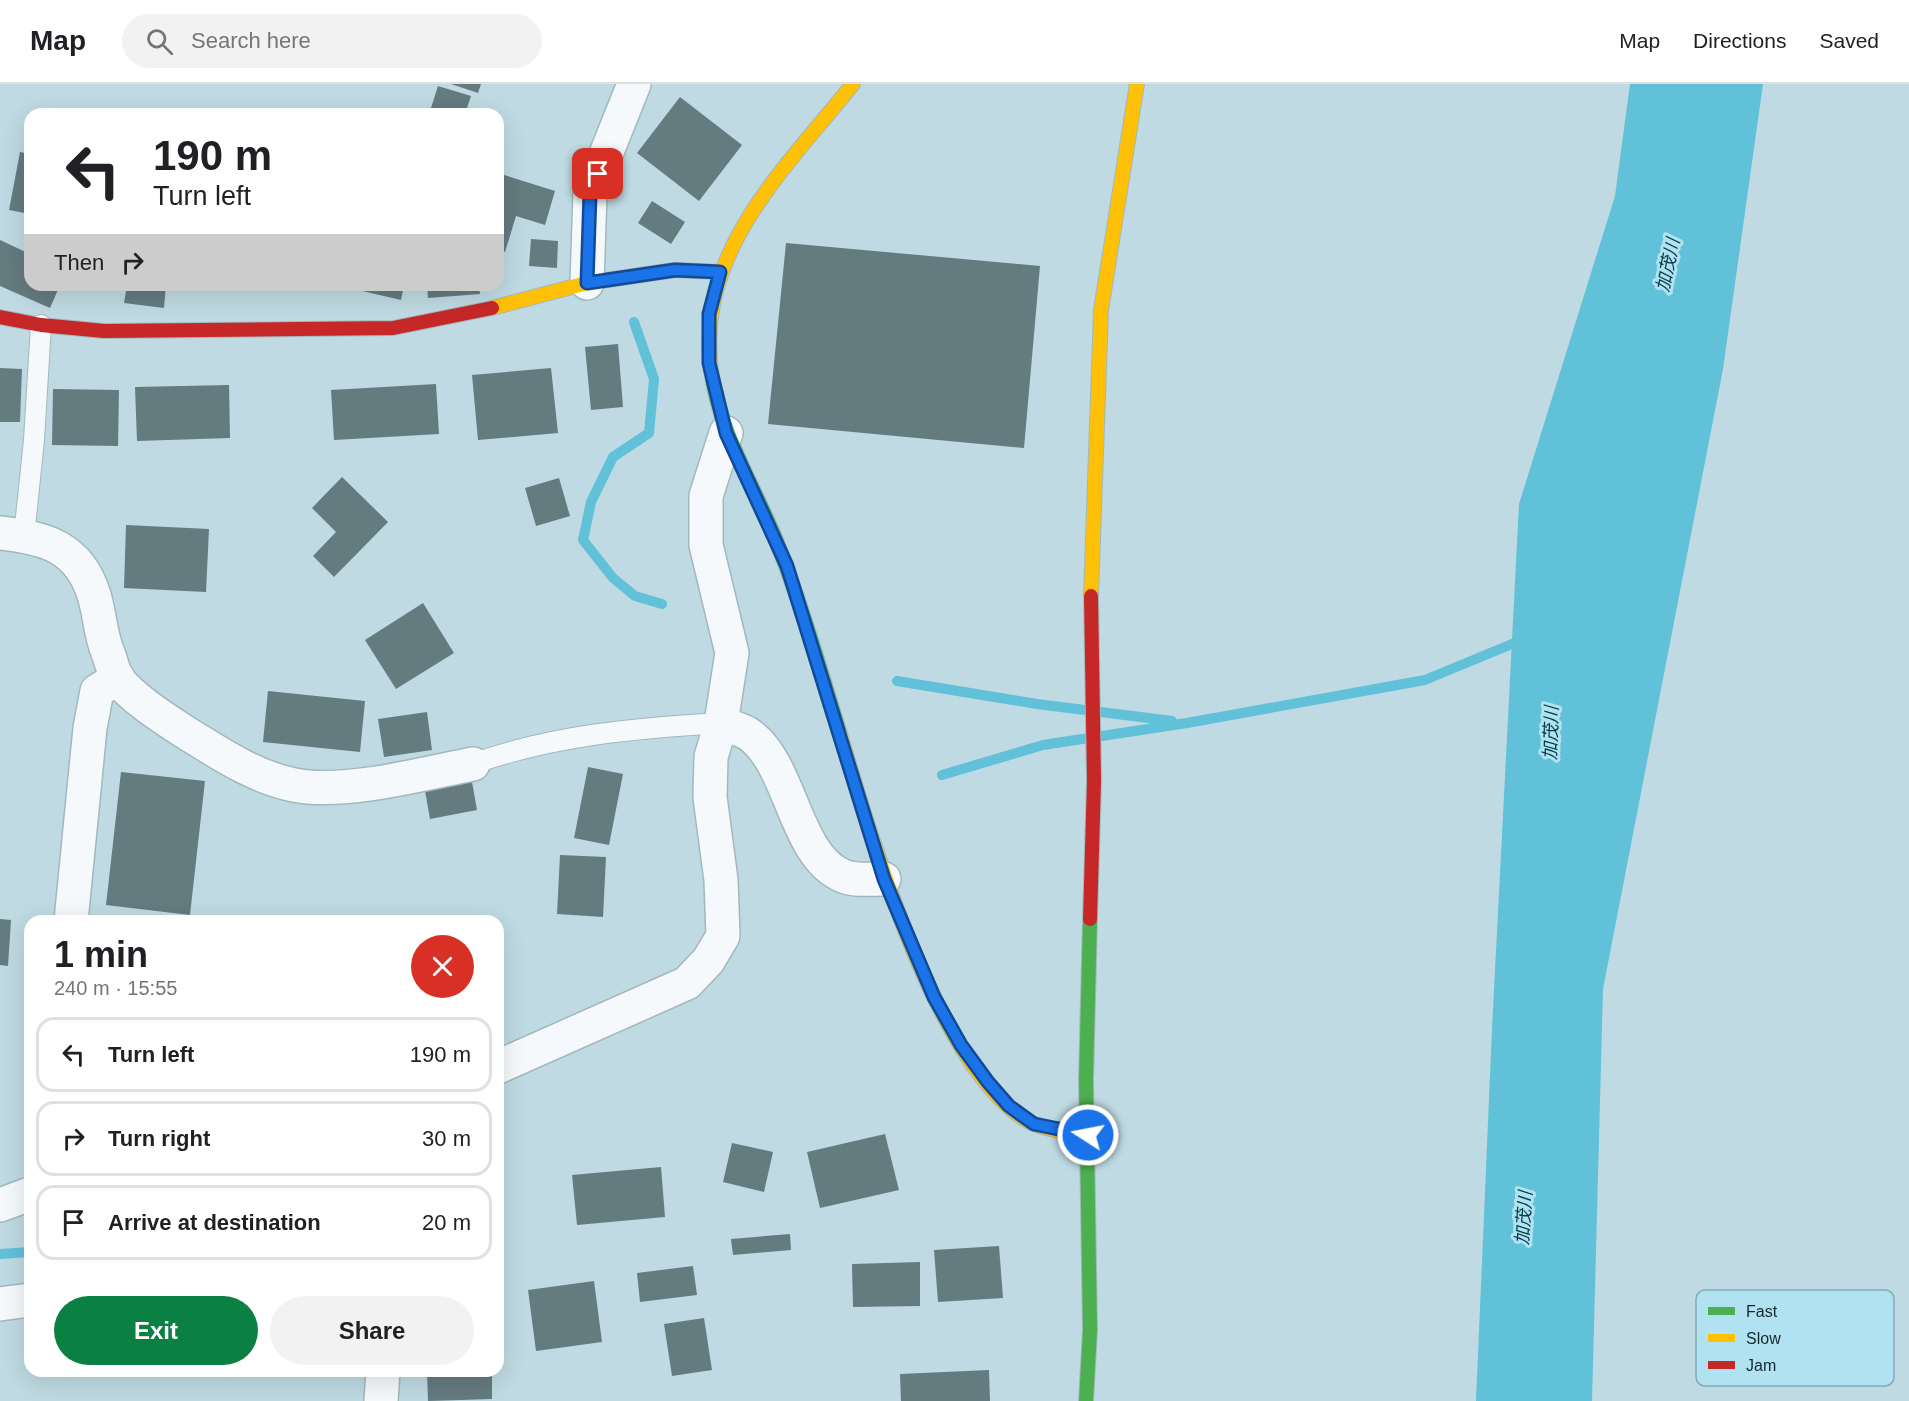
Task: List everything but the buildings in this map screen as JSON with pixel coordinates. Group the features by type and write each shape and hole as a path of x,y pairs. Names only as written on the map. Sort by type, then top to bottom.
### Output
{"street":[{"path":"587,283 590,194 634,84"},
{"path":"853,84 745,222 720,272 709,314 709,363 726,433 787,566 884,879 934,997 961,1045 1009,1106 1034,1124 1088,1135"},
{"path":"1086,1401 1090,1330 1086,1080 1094,781 1090,632 1101,310 1137,84"},
{"path":"0,317 41,325 104,331 393,328 461,316 587,283 675,270 720,272"},
{"path":"504,1064 687,983 708,962 723,936 721,880 710,797 711,757 721,723 732,653 706,545 706,496 726,433"},
{"path":"12,534 54,544 73,557 86,574 94,597 100,634 117,678 155,713 230,761 296,786 356,786 473,764"},
{"path":"72,915 90,728 97,691 117,678"},
{"path":"721,723 747,733 762,748 777,771 807,835 825,864 843,876 884,879"},
{"path":"0,1205 24,1196"},
{"path":"381,1401 383,1377"}],"lane":[{"path":"12,534 34,440 41,325"},
{"path":"473,764 507,752 589,735 643,728 721,723"}],"water":[{"name":"加茂川","path":"1630,84 1763,84 1723,369 1603,989 1592,1401 1476,1401 1492,1029 1519,504 1615,196"}],"waterway":[{"path":"634,322 654,379 649,433 613,457 591,502 583,540 613,578 635,596 662,604"},
{"path":"942,775 1043,745 1187,723 1425,680 1524,639"},
{"path":"897,681 1037,704 1172,721"},
{"path":"0,1254 24,1252"}],"traffic: fast":[{"path":"711,370 715,393 729,436 776,540 794,588 840,734"},
{"path":"1086,1401 1090,1330 1086,1080 1090,919"}],"traffic: slow":[{"path":"711,370 710,327 717,287 731,250 750,215 774,181 853,84"},
{"path":"1091,596 1101,310 1137,84"},
{"path":"492,308 587,283 675,270 720,272"},
{"path":"840,734 869,829 910,944 963,1051 993,1092 1026,1120 1048,1129 1088,1135"}],"traffic: jam":[{"path":"0,317 41,325 104,331 393,328 492,308"},
{"path":"1090,919 1094,781 1091,596"}],"route":[{"path":"598,174 590,194 587,283 675,270 720,272 709,314 709,363 726,433 787,566 884,879 934,997 961,1045 1009,1106 1034,1124 1088,1135"}]}
